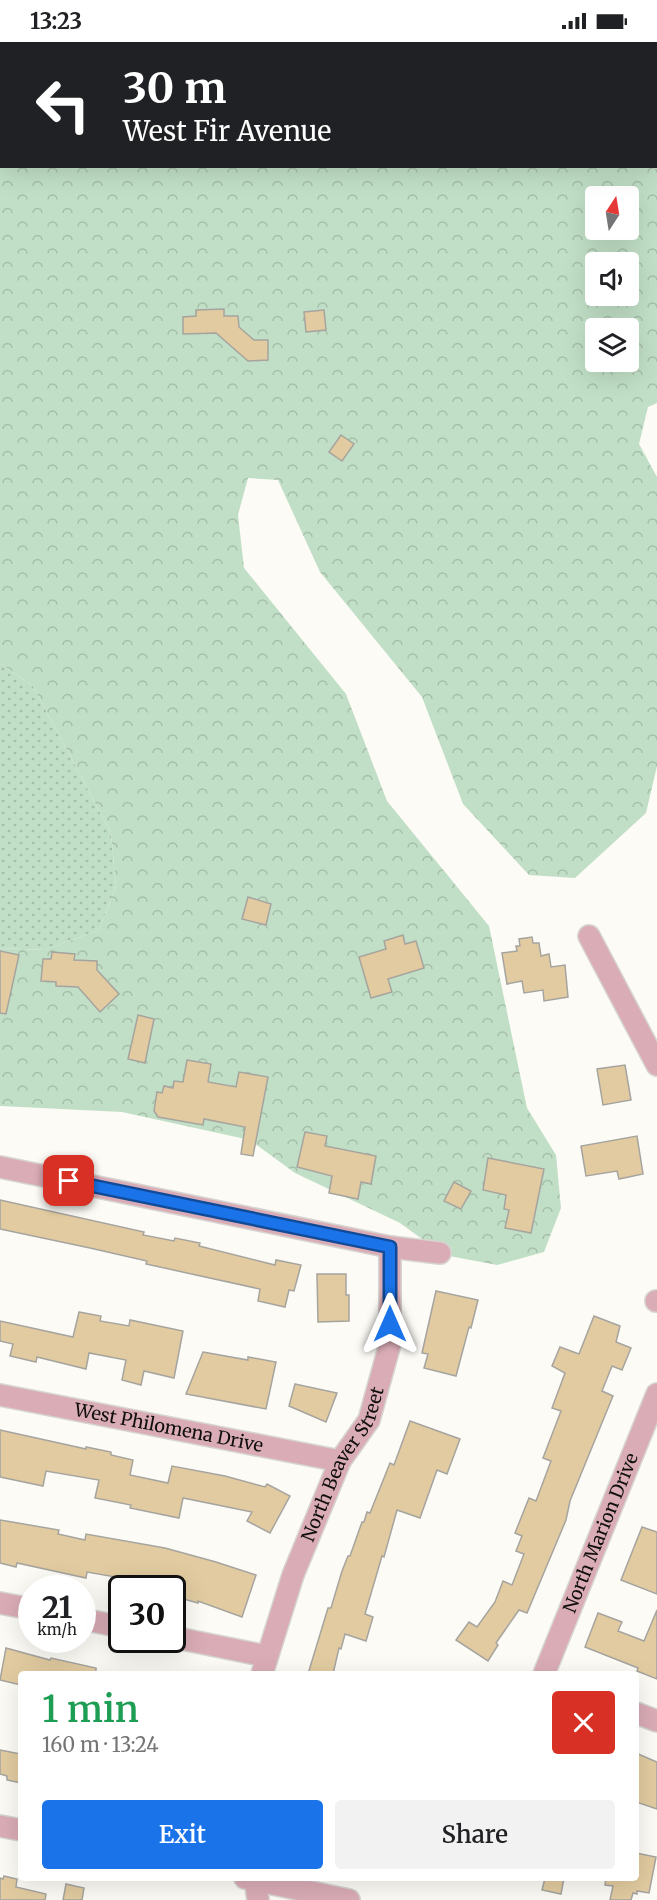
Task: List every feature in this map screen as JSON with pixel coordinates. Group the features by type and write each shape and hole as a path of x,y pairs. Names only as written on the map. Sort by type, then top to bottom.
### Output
{"street":[{"path":"589,936 657,1065"},
{"path":"0,1167 390,1247 440,1253"},
{"name":"North Beaver Street","path":"264,1665 293,1575 340,1461 369,1420 390,1344 390,1247"},
{"name":"North Marion Drive","path":"545,1671 657,1394"},
{"name":"West Philomena Drive","path":"0,1395 340,1461"},
{"path":"0,1603 18,1606"},
{"path":"186,1641 264,1665"},
{"path":"639,1714 657,1721"},
{"path":"0,1826 18,1829"},
{"path":"254,1884 349,1900"}],"green space":[{"path":"0,168 657,168 657,403 648,407 639,444 657,477 657,766 646,813 575,878 529,875 463,804 422,697 320,572 278,480 248,478 238,515 244,568 346,694 387,801 489,926 527,1108 556,1155 561,1208 544,1252 497,1265 444,1255 400,1223 295,1173 250,1140 122,1112 0,1106 0,948 45,950 99,930 116,886 111,833 33,686 0,663"},
{"path":"0,663 33,686 111,833 116,886 99,930 45,950 0,948"}],"building":[{"path":"224,309 224,316 238,316 239,327 254,340 268,340 268,360 248,361 216,333 183,334 183,317 196,316 196,310"},
{"path":"324,310 326,330 306,332 304,312"},
{"path":"341,435 354,444 342,461 329,452"},
{"path":"248,897 271,904 266,925 242,919"},
{"path":"403,935 405,944 416,941 424,968 388,979 392,992 371,998 359,957 386,949 384,941"},
{"path":"532,937 533,943 539,943 541,956 549,954 551,967 565,965 568,997 544,1001 543,990 524,993 522,981 507,984 502,953 517,951 516,946 520,946 519,939"},
{"path":"0,951 19,955 6,1014 0,1013"},
{"path":"52,952 75,954 74,960 97,961 97,970 119,994 100,1012 78,987 56,986 56,982 41,981 43,959 51,959"},
{"path":"138,1015 154,1019 145,1063 128,1059"},
{"path":"187,1060 211,1064 208,1082 236,1087 239,1072 268,1077 253,1156 241,1154 245,1127 204,1119 203,1125 158,1117 154,1111 157,1092 162,1093 164,1086 173,1088 174,1081 183,1082"},
{"path":"625,1065 631,1100 603,1105 597,1069"},
{"path":"305,1132 327,1136 325,1146 376,1156 371,1184 361,1182 358,1199 329,1193 332,1176 297,1167"},
{"path":"637,1136 643,1174 619,1179 617,1171 586,1176 581,1146"},
{"path":"488,1158 544,1169 531,1233 505,1228 509,1210 504,1209 506,1195 483,1190"},
{"path":"454,1182 471,1191 461,1209 444,1201"},
{"path":"0,1200 144,1232 143,1235 200,1243 199,1246 275,1265 276,1260 301,1265 294,1291 289,1290 285,1307 258,1301 260,1289 146,1264 147,1261 0,1229"},
{"path":"317,1274 346,1274 349,1321 318,1322"},
{"path":"436,1291 478,1300 456,1376 424,1368 428,1354 422,1353"},
{"path":"79,1312 101,1316 100,1321 129,1326 130,1320 183,1331 174,1378 144,1371 141,1385 122,1380 126,1360 89,1353 86,1369 37,1357 36,1362 10,1356 13,1344 0,1341 0,1321 73,1337"},
{"path":"594,1316 620,1326 616,1342 631,1348 622,1370 612,1366 602,1391 613,1396 570,1501 566,1520 527,1613 519,1610 496,1643 498,1645 488,1661 456,1640 469,1622 477,1627 495,1602 503,1581 512,1585 524,1554 516,1551 522,1536 515,1533 529,1498 536,1501 551,1461 543,1458 561,1411 552,1408 565,1373 552,1366 560,1347 579,1354"},
{"path":"203,1352 248,1360 248,1357 276,1362 266,1409 186,1394"},
{"path":"295,1384 337,1393 326,1422 289,1406"},
{"path":"410,1421 460,1439 447,1474 437,1470 420,1518 397,1510 365,1614 373,1617 366,1641 345,1634 334,1671 309,1671 328,1608 331,1608 342,1571 362,1522 367,1512 370,1513 390,1463 394,1465"},
{"path":"0,1430 86,1449 86,1447 111,1452 111,1455 133,1460 130,1475 168,1483 172,1466 225,1476 265,1487 267,1484 290,1496 270,1533 247,1521 252,1512 183,1498 179,1518 130,1508 131,1505 95,1498 99,1480 46,1471 43,1486 0,1477"},
{"path":"0,1520 59,1530 58,1534 85,1540 86,1534 165,1548 256,1575 242,1617 198,1601 198,1603 186,1600 186,1575 108,1576 87,1572 86,1575 72,1575 17,1563 16,1567 0,1563"},
{"path":"642,1527 657,1532 657,1594 621,1580"},
{"path":"657,1610 657,1679 637,1671 638,1668 585,1647 598,1613 622,1622 618,1631 644,1641"},
{"path":"6,1648 18,1653 96,1668 96,1671 18,1671 18,1684 0,1680"},
{"path":"0,1750 18,1753 18,1782 7,1780 7,1776 0,1774"},
{"path":"639,1754 657,1762 657,1809 639,1803"},
{"path":"639,1854 656,1857 649,1893 637,1891 637,1894 633,1893 631,1900 610,1900 613,1886 605,1885 606,1881 639,1881"},
{"path":"4,1876 17,1879 16,1887 46,1894 45,1900 0,1900 0,1878 3,1879"},
{"path":"544,1881 563,1881 561,1894 542,1890"},
{"path":"66,1884 84,1888 82,1900 63,1900"}],"route":[{"path":"69,1181 390,1247 390,1324"}]}
